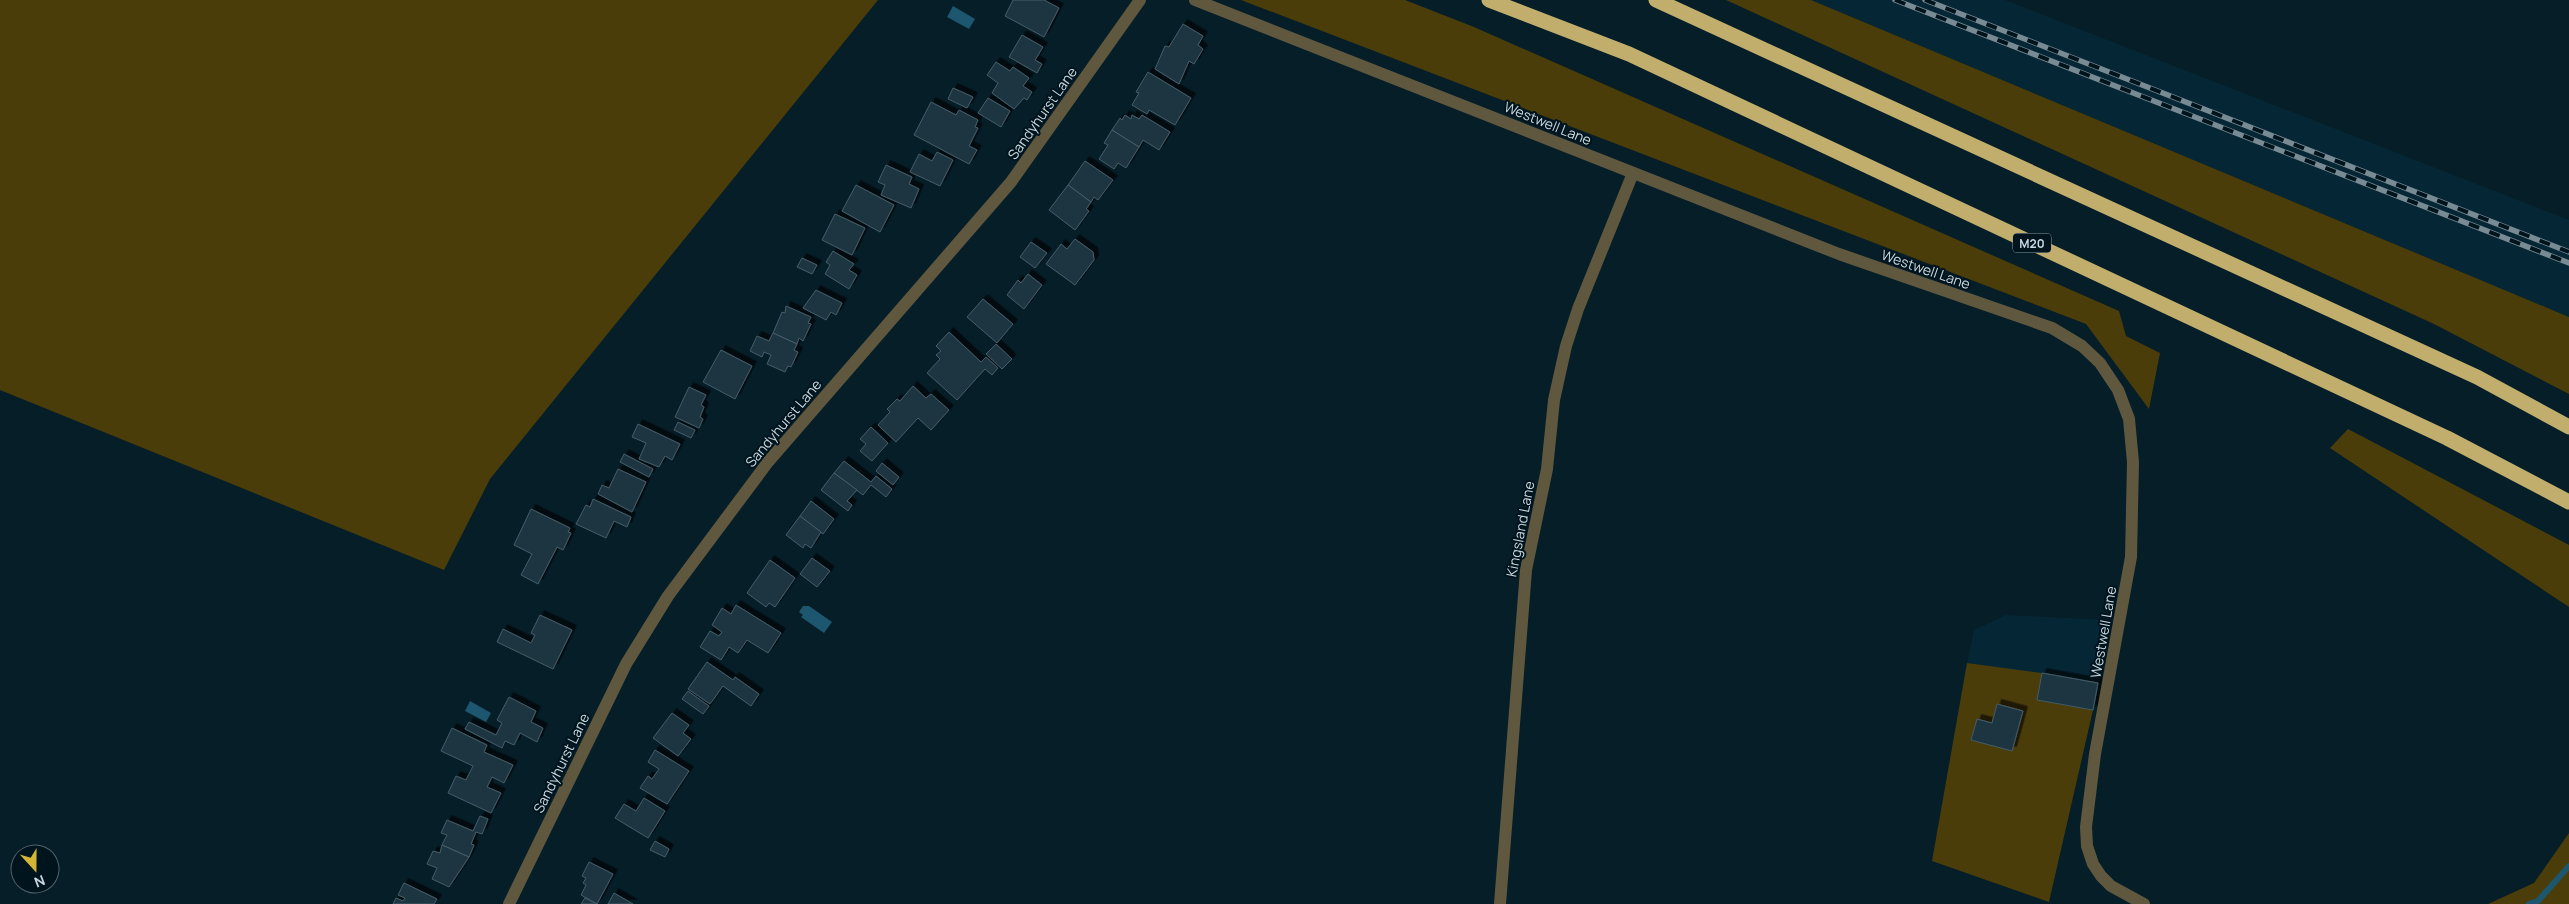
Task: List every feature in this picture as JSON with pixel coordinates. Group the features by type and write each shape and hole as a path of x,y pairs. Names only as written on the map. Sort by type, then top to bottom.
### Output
{"highway":[{"name":"M20","path":"1489,0 1629,54 2447,438 2569,502"},
{"path":"1656,0 2477,377 2569,427"}],"street":[{"name":"Sandyhurst Lane","path":"509,904 626,664 668,596 768,462 1012,182 1140,0"},
{"name":"Westwell Lane","path":"1195,0 1840,254 2052,328 2082,346 2110,375 2125,405 2131,433 2133,462 2132,557 2095,754 2086,827 2087,846 2093,864 2101,876 2111,886 2144,904"},
{"name":"Kingsland Lane","path":"1500,904 1526,570 1547,469 1554,400 1566,346 1578,309 1633,173"}],"shaded area":[{"path":"0,0 878,0 490,479 444,570 0,390"},
{"path":"1241,0 1405,0 1474,27 2119,311 2126,336 2160,353 2149,409 2086,324"},
{"path":"1726,0 1811,0 2569,317 2569,394 2434,324"},
{"path":"1811,0 2005,0 2569,220 2569,317"},
{"path":"953,6 975,19 969,29 947,17"},
{"path":"2348,429 2569,545 2569,607 2330,448"},
{"path":"803,606 809,606 832,622 824,633 801,617 803,615 799,612"},
{"path":"2006,615 2106,620 2098,683 1967,663 1974,630"},
{"path":"1967,663 2042,673 2037,700 2093,710 2049,902 1932,861","holes":["1997,704 2023,711 1971,740 1977,719 1992,723"]},
{"path":"470,701 491,713 486,722 465,711"},
{"path":"2569,833 2569,904 2488,904 2534,883"}],"building":[{"path":"1013,0 1044,0 1059,8 1044,37 1005,16"},
{"path":"1183,24 1203,36 1198,45 1203,49 1194,64 1189,61 1179,84 1155,69 1165,46 1169,47"},
{"path":"1022,35 1043,47 1035,60 1042,64 1037,73 1009,57"},
{"path":"996,62 1010,71 1013,67 1029,78 1023,86 1032,92 1027,100 1024,98 1014,109 992,93 998,83 987,75"},
{"path":"1148,72 1191,98 1175,125 1149,110 1147,114 1132,105 1139,93 1136,92"},
{"path":"953,88 973,97 967,108 948,99"},
{"path":"988,98 1010,111 1001,127 978,113"},
{"path":"931,102 956,115 959,110 978,120 975,127 978,128 969,146 977,150 969,164 914,135"},
{"path":"1125,115 1131,119 1132,115 1139,119 1142,115 1170,132 1159,150 1143,140 1139,147 1112,130 1120,118 1122,120"},
{"path":"1112,130 1139,147 1126,168 1118,163 1114,169 1099,159 1108,145 1104,143"},
{"path":"937,152 953,160 940,186 910,172 919,154 932,161"},
{"path":"1085,161 1113,180 1098,200 1094,197 1091,202 1068,185"},
{"path":"886,165 912,177 909,184 919,189 911,208 881,195 885,185 878,182"},
{"path":"856,185 894,205 880,232 842,211"},
{"path":"1068,185 1091,202 1086,209 1089,211 1075,230 1049,210"},
{"path":"835,214 865,228 852,255 822,240"},
{"path":"1075,239 1093,252 1094,260 1075,285 1046,264 1061,244 1067,249"},
{"path":"1031,242 1047,253 1035,268 1020,257"},
{"path":"833,251 854,264 849,270 857,275 849,289 825,274 830,265 826,262"},
{"path":"802,258 817,265 812,274 797,267"},
{"path":"1028,274 1042,285 1024,309 1007,295 1018,280 1021,283"},
{"path":"816,290 842,303 836,315 831,312 826,320 803,308"},
{"path":"983,299 1013,324 997,343 967,317"},
{"path":"786,306 811,317 808,323 811,324 803,341 799,338 797,344 773,333 782,312 785,313"},
{"path":"949,332 981,362 986,357 998,368 992,375 985,369 957,400 927,373 940,359 936,355 941,351 936,346"},
{"path":"773,333 797,344 794,350 798,352 791,367 788,366 785,372 767,364 771,355 764,352 762,357 750,351 757,336 769,341"},
{"path":"996,344 1012,359 1002,369 986,354"},
{"path":"721,350 752,366 735,399 703,382"},
{"path":"913,386 926,398 931,394 949,410 931,430 918,418 896,442 878,425 890,412 887,409 897,399 900,401"},
{"path":"689,387 706,395 701,405 704,407 700,417 703,419 699,428 675,417"},
{"path":"678,422 695,430 691,438 674,430"},
{"path":"638,424 680,444 672,460 665,456 659,467 639,459 646,443 632,437"},
{"path":"871,427 888,443 872,461 860,451 866,444 860,439"},
{"path":"624,454 653,469 649,477 620,462"},
{"path":"844,461 871,482 876,476 892,489 886,497 871,485 863,495 834,473"},
{"path":"882,463 899,477 893,485 876,471"},
{"path":"618,469 646,482 632,512 598,494 602,485 609,488"},
{"path":"834,473 857,490 847,501 852,505 848,511 821,490"},
{"path":"593,499 631,517 627,527 614,521 606,538 576,524 586,505 590,507"},
{"path":"811,501 834,519 823,534 800,516"},
{"path":"531,509 570,528 568,532 571,533 563,550 557,547 538,584 521,575 532,554 514,545"},
{"path":"800,516 821,532 811,548 805,544 803,548 786,535"},
{"path":"812,558 830,571 817,587 800,574"},
{"path":"770,560 795,578 775,607 769,603 766,607 747,593"},
{"path":"736,605 781,633 768,653 747,640 738,653 729,647 721,660 700,647 710,631 719,636 722,632 712,625 722,608 731,614"},
{"path":"540,615 572,630 553,669 497,642 503,629 531,643 535,635 531,633"},
{"path":"707,662 733,680 735,677 759,694 751,706 723,686 710,704 688,689"},
{"path":"2042,673 2098,683 2093,710 2037,700"},
{"path":"688,691 709,706 703,714 682,699"},
{"path":"509,697 536,711 531,722 543,728 537,742 520,733 514,745 505,741 502,748 465,729 469,722 496,735 502,723 497,720"},
{"path":"1997,704 2023,711 2012,751 1971,740 1977,719 1992,723"},
{"path":"672,713 689,725 683,733 691,739 678,756 653,738"},
{"path":"452,728 487,745 484,752 513,765 504,783 492,777 487,787 501,793 491,813 448,793 456,776 466,780 473,766 441,751"},
{"path":"655,750 689,771 667,804 640,788 648,776 652,779 659,769 648,762"},
{"path":"644,798 665,811 648,838 615,818 624,804 636,811"},
{"path":"480,816 488,819 482,834 476,832 471,844 474,845 469,857 442,845 447,835 441,833 447,820 473,831"},
{"path":"655,841 669,849 665,857 650,850"},
{"path":"442,845 469,857 449,887 432,879 437,868 427,864 433,851 440,853"},
{"path":"589,862 613,874 597,904 581,895 586,885 583,883 586,878 582,876"},
{"path":"404,883 437,899 434,904 393,904 396,898 403,901 405,898 398,895"},
{"path":"614,893 633,904 608,904"},
{"path":"585,898 597,904 581,904"}],"waterway":[{"path":"2529,904 2538,901 2569,866"}],"railway":[{"path":"1895,0 2569,263"},
{"path":"1925,0 2569,252"}]}
